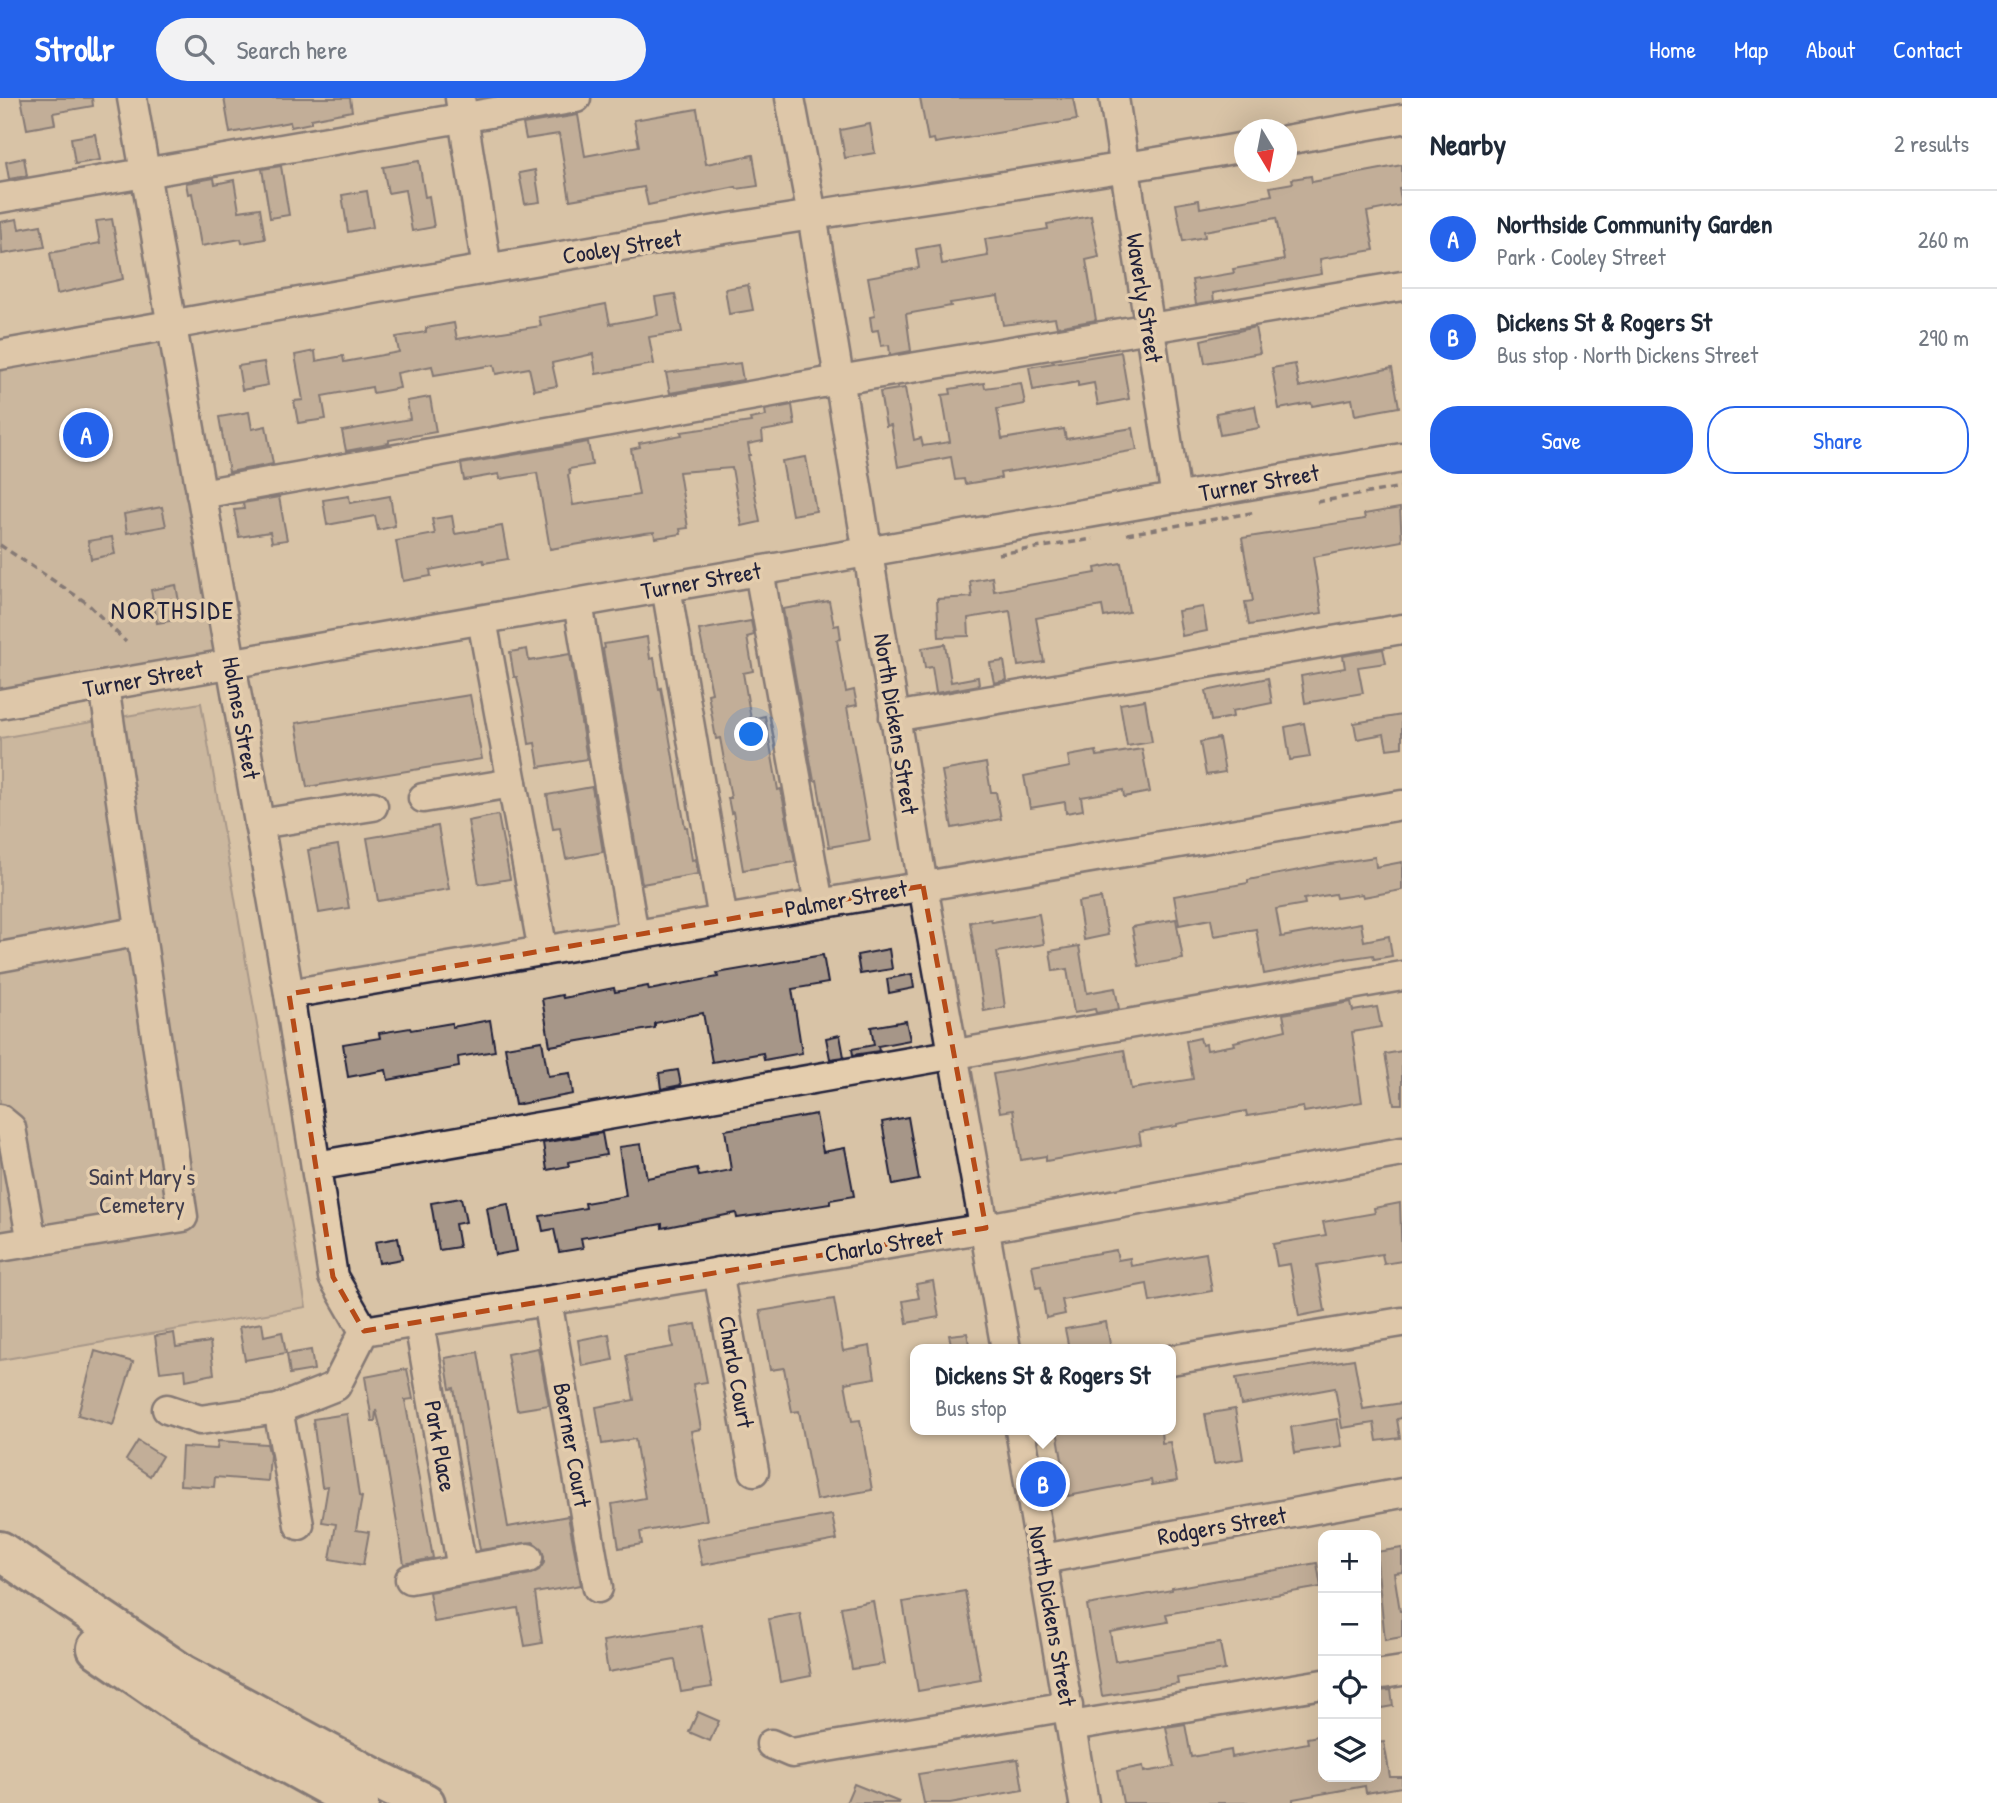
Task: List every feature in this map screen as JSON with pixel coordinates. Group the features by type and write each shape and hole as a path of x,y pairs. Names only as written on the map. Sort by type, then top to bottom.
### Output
{"highway":[{"path":"0,1550 182,1674 425,1803"},
{"path":"0,1581 177,1703 359,1803"}],"street":[{"name":"Holmes Street","path":"132,98 289,994 333,1277 364,1331"},
{"path":"0,198 145,174 461,108 576,98"},
{"name":"North Dickens Street","path":"790,98 812,215 952,1054 1005,1344"},
{"name":"Waverly Street","path":"1114,98 1176,498"},
{"path":"461,108 487,269"},
{"path":"1297,138 1402,119"},
{"name":"Cooley Street","path":"0,355 487,269 1234,149"},
{"path":"201,494 839,380 1402,286"},
{"name":"Turner Street","path":"0,704 1402,458"},
{"path":"759,571 819,904"},
{"path":"666,587 723,920"},
{"path":"578,603 634,936"},
{"path":"482,620 543,951"},
{"path":"894,717 1402,629"},
{"path":"0,1247 183,1217 104,686"},
{"path":"423,798 512,783"},
{"name":"Palmer Street","path":"289,994 1402,805"},
{"path":"259,824 373,806"},
{"path":"0,957 141,931"},
{"path":"316,1166 1402,976"},
{"path":"0,1119 12,1128 32,1242"},
{"name":"Charlo Street","path":"364,1331 986,1228 1402,1152"},
{"name":"Charlo Court","path":"718,1272 754,1471"},
{"name":"Boerner Court","path":"547,1301 598,1588"},
{"path":"1176,1359 1402,1322"},
{"name":"Park Place","path":"418,1323 462,1569"},
{"path":"167,1409 200,1420 278,1409 335,1386 364,1331"},
{"path":"278,1409 299,1525"},
{"name":"North Dickens Street","path":"1021,1435 1084,1803"},
{"name":"Rodgers Street","path":"1043,1559 1402,1493"},
{"path":"410,1579 528,1558"},
{"path":"1381,1674 1402,1671"},
{"path":"771,1744 792,1753 1318,1685"}],"path":[{"path":"1317,502 1402,487"},
{"path":"1127,534 1257,512"},
{"path":"998,554 1093,539"},
{"path":"0,545 87,603 125,642"}],"highlighted area":[{"path":"923,886 986,1228 364,1331 333,1277 289,994"}],"green space":[{"path":"171,325 231,664 0,704 0,355"},
{"name":"Saint Mary's Cemetery","path":"201,703 306,1307 0,1360 0,738"}],"building":[{"path":"21,98 92,98 93,106 53,113 55,124 27,129"},
{"path":"224,98 350,98 352,111 311,119 311,123 291,127 290,122 230,133"},
{"path":"920,98 1073,98 1077,120 935,143 934,139 928,140"},
{"path":"697,109 706,164 753,155 758,186 736,187 648,205 644,187 570,200 559,134 526,139 523,124 578,115 585,156 639,146 634,120"},
{"path":"870,124 875,153 845,158 840,130"},
{"path":"95,134 100,160 75,164 71,138"},
{"path":"24,158 27,176 9,179 6,162"},
{"path":"419,161 425,197 429,196 434,227 412,231 405,190 388,193 383,167"},
{"path":"1402,165 1402,188 1399,189 1402,205 1367,212 1374,250 1320,259 1322,274 1213,293 1214,301 1196,304 1192,280 1284,260 1276,218 1204,231 1205,237 1183,241 1176,204 1199,200 1200,208 1272,195 1270,187 1297,182 1297,178 1311,176 1312,182"},
{"path":"281,166 289,215 270,218 262,169"},
{"path":"535,170 540,202 525,204 519,173"},
{"path":"214,178 215,184 234,180 239,211 260,208 265,239 242,243 241,239 201,246 192,193 188,194 186,183"},
{"path":"367,191 373,227 348,232 342,195"},
{"path":"1091,216 1099,257 1086,260 1096,320 1057,327 1055,318 1003,325 998,296 950,303 951,306 906,314 911,351 890,355 889,345 881,346 878,330 872,331 870,317 875,316 868,277 919,268 916,249 939,245 942,264 988,256 985,239 1048,229 1047,224"},
{"path":"17,219 19,229 41,225 45,247 2,254 0,222"},
{"path":"112,219 123,279 57,294 50,253 100,243 96,221"},
{"path":"748,285 753,310 729,314 725,289"},
{"path":"675,294 682,332 649,337 654,364 596,374 593,354 552,363 557,386 534,390 529,368 496,374 494,365 434,375 432,366 397,373 400,388 373,393 372,387 322,396 326,419 298,423 294,401 303,400 295,355 315,351 316,361 343,356 344,362 399,352 396,337 426,332 426,328 454,323 457,339 541,326 539,317 606,304 610,324 658,315 655,297"},
{"path":"1255,327 1260,353 1205,363 1201,340"},
{"path":"1121,352 1129,399 1098,405 1094,383 1078,386 1078,382 1033,390 1029,367"},
{"path":"264,362 268,385 242,390 238,366"},
{"path":"740,363 743,380 670,393 666,373"},
{"path":"1295,364 1299,387 1392,368 1399,407 1355,415 1352,399 1279,409 1272,368"},
{"path":"984,383 985,388 1021,383 1025,404 997,409 1002,439 1064,429 1066,439 1133,428 1137,450 1000,473 1001,478 965,484 964,479 955,480 951,457 898,467 891,425 886,426 880,392 905,388 914,440 921,438 923,446 950,442 942,395 951,394 950,389"},
{"path":"430,397 436,432 346,451 342,431 410,419 407,401"},
{"path":"792,405 795,425 762,431 763,441 748,444 760,522 742,526 732,468 679,472 688,528 680,529 681,534 655,538 654,532 645,533 550,549 537,473 500,479 499,474 464,480 461,464 588,442 592,465 569,469 573,505 639,495 631,449 640,447 639,443 682,435 681,432 751,422 750,419 766,416 765,410"},
{"path":"1255,406 1259,428 1220,435 1216,413"},
{"path":"249,412 252,429 266,426 273,464 229,472 219,417"},
{"path":"806,457 816,511 792,515 782,461"},
{"path":"349,496 350,503 390,496 395,526 378,530 375,516 327,525 323,500"},
{"path":"279,497 287,540 272,542 270,532 239,537 234,510 244,509 243,503"},
{"path":"162,507 166,526 127,533 124,514"},
{"path":"1400,508 1402,541 1313,557 1322,613 1249,625 1245,602 1253,601 1242,538 1365,519 1364,514"},
{"path":"452,516 455,534 502,526 508,559 484,563 483,560 430,570 431,576 403,581 396,541 435,534 432,519"},
{"path":"112,537 115,554 91,559 88,541"},
{"path":"1121,563 1129,612 1104,617 1102,606 1036,618 1044,662 1018,666 1010,611 968,618 969,636 939,637 937,599 972,597 970,581 992,577 994,591 1096,573 1095,568"},
{"path":"176,585 182,619 157,623 151,590"},
{"path":"829,601 834,626 839,625 841,639 837,640 846,692 854,690 857,705 847,707 870,840 829,847 817,780 814,781 783,609"},
{"path":"1203,607 1207,631 1182,636 1178,611"},
{"path":"751,621 754,635 747,637 753,671 743,673 751,719 765,716 778,790 781,789 795,862 743,870 728,798 731,798 720,738 716,739 708,694 712,693 699,630"},
{"path":"647,637 650,659 654,658 659,689 661,688 685,827 698,874 642,884 603,649 604,644"},
{"path":"945,644 951,682 978,677 979,685 936,693 932,667 925,668 922,648"},
{"path":"527,649 529,661 570,654 587,759 539,767 535,743 529,744 510,652"},
{"path":"1383,649 1386,663 1358,667 1363,693 1305,703 1301,676 1345,668 1343,656"},
{"path":"1004,661 1007,680 994,683 990,663"},
{"path":"1268,678 1272,703 1232,711 1233,717 1211,721 1206,691"},
{"path":"470,695 482,759 307,787 296,723"},
{"path":"1145,700 1152,742 1127,746 1120,704"},
{"path":"1402,715 1402,747 1387,749 1384,734 1357,739 1354,723"},
{"path":"1304,723 1310,757 1290,760 1285,727"},
{"path":"1219,738 1225,772 1206,775 1200,742"},
{"path":"1142,749 1150,792 1124,797 1123,790 1081,797 1083,810 1066,813 1065,802 1030,808 1024,776 1070,767 1068,756 1096,751 1097,756"},
{"path":"986,763 991,792 996,792 1001,819 952,828 942,771"},
{"path":"592,787 603,852 566,859 560,828 553,829 547,795"},
{"path":"498,815 510,879 479,884 468,821"},
{"path":"438,826 449,889 378,901 367,838"},
{"path":"338,845 349,908 319,913 308,850"},
{"path":"1375,857 1376,867 1402,862 1402,890 1363,897 1362,894 1336,898 1335,894 1304,899 1305,904 1276,909 1281,937 1361,923 1364,941 1389,936 1392,956 1374,959 1373,955 1346,958 1264,974 1256,929 1214,936 1211,919 1179,925 1174,896"},
{"path":"1101,898 1108,935 1084,940 1078,902"},
{"path":"1039,914 1044,944 997,952 1005,1007 984,1011 970,922 991,919 992,922"},
{"path":"1176,919 1183,959 1139,966 1132,927"},
{"path":"1079,946 1087,993 1115,988 1119,1009 1096,1013 1095,1009 1074,1013 1067,969 1053,971 1050,951"},
{"path":"889,949 892,969 860,974 857,955"},
{"path":"823,955 828,983 792,989 802,1053 764,1060 763,1053 712,1062 703,1013 655,1023 655,1028 550,1046 542,999 562,995 563,998 614,988 615,992 648,986 649,990 718,977 717,973"},
{"path":"912,974 914,988 889,993 887,979"},
{"path":"1351,1002 1353,1011 1377,1007 1381,1027 1352,1032 1362,1102 1304,1112 1303,1107 1247,1116 1246,1111 1139,1132 1141,1144 1046,1161 1046,1156 1021,1160 1013,1110 1000,1112 993,1074 1124,1050 1131,1089 1193,1079 1186,1041 1200,1038 1202,1045 1206,1044 1207,1050 1235,1045 1234,1042 1286,1030 1283,1014"},
{"path":"490,1020 495,1051 458,1057 459,1067 388,1080 386,1070 348,1077 343,1044 380,1038 379,1033 452,1023 452,1027"},
{"path":"906,1021 910,1040 878,1046 879,1051 853,1055 852,1049 874,1045 871,1027"},
{"path":"840,1035 844,1057 830,1059 826,1038"},
{"path":"542,1041 548,1076 570,1073 573,1094 515,1105 505,1047"},
{"path":"1402,1051 1402,1104 1394,1104 1385,1054"},
{"path":"678,1070 681,1085 661,1089 659,1073"},
{"path":"816,1114 823,1152 845,1148 854,1196 830,1200 830,1204 792,1210 737,1218 736,1213 662,1228 662,1224 581,1238 583,1248 559,1252 554,1229 543,1231 540,1216 586,1208 585,1203 626,1196 619,1147 641,1144 647,1178 697,1168 699,1176 731,1170 725,1130"},
{"path":"908,1117 919,1180 893,1185 882,1122"},
{"path":"602,1133 606,1155 568,1162 569,1166 547,1170 543,1143"},
{"path":"461,1198 466,1222 455,1224 459,1247 439,1250 431,1203"},
{"path":"1400,1203 1402,1261 1384,1264 1382,1254 1317,1265 1325,1311 1299,1316 1290,1264 1277,1266 1273,1244 1326,1235 1323,1222 1375,1213 1374,1208"},
{"path":"508,1204 517,1251 495,1255 487,1208"},
{"path":"398,1238 402,1259 379,1263 375,1242"},
{"path":"1116,1250 1118,1260 1130,1258 1131,1266 1206,1253 1212,1291 1150,1302 1147,1284 1062,1300 1065,1314 1046,1318 1041,1287 1036,1288 1032,1265"},
{"path":"933,1281 939,1317 907,1323 903,1301 919,1298 916,1284"},
{"path":"834,1299 843,1351 870,1346 875,1378 845,1383 852,1421 860,1420 872,1490 816,1500 799,1411 792,1412 784,1368 770,1370 760,1311"},
{"path":"1106,1322 1110,1344 1068,1344 1065,1329"},
{"path":"262,1323 264,1336 282,1332 286,1353 245,1360 239,1327"},
{"path":"696,1324 707,1382 693,1384 701,1429 691,1431 707,1520 640,1532 642,1544 619,1548 612,1504 645,1498 635,1439 602,1444 596,1407 634,1400 626,1355 673,1347 670,1328"},
{"path":"174,1333 176,1347 210,1342 214,1374 186,1380 185,1369 160,1372 155,1336"},
{"path":"967,1333 969,1344 951,1344 949,1335"},
{"path":"609,1334 613,1360 582,1366 578,1340"},
{"path":"538,1348 549,1405 517,1410 507,1354"},
{"path":"311,1350 314,1370 290,1374 287,1354"},
{"path":"95,1351 133,1362 113,1425 78,1415"},
{"path":"478,1352 508,1527 568,1516 581,1585 535,1593 542,1643 525,1646 518,1608 434,1622 429,1592 531,1574 539,1570 544,1563 541,1548 533,1542 480,1550 454,1388 450,1389 445,1358"},
{"path":"1354,1359 1363,1409 1402,1403 1402,1418 1397,1419 1400,1438 1377,1441 1374,1423 1342,1428 1335,1388 1241,1405 1236,1378"},
{"path":"407,1369 413,1399 405,1400 433,1558 404,1564 381,1430 376,1410 375,1421 372,1421 365,1377"},
{"path":"1235,1409 1243,1459 1214,1464 1205,1414"},
{"path":"347,1414 359,1496 362,1497 356,1530 369,1532 363,1565 330,1559 336,1524 322,1522 328,1486 322,1487 313,1419"},
{"path":"1337,1419 1342,1446 1295,1453 1291,1427"},
{"path":"1058,1435 1161,1435 1162,1443 1170,1442 1177,1481 1152,1485 1151,1480 1068,1496"},
{"path":"138,1441 162,1456 150,1476 126,1460"},
{"path":"218,1441 267,1444 270,1455 268,1481 215,1477 214,1487 180,1485 182,1447 217,1449"},
{"path":"832,1515 837,1540 702,1565 697,1539"},
{"path":"1402,1548 1402,1572 1394,1573 1402,1611 1402,1637 1385,1640 1381,1601 1381,1551"},
{"path":"1317,1563 1318,1569 1318,1588 1166,1614 1168,1622 1110,1632 1115,1661 1220,1643 1225,1670 1177,1678 1178,1684 1102,1696 1087,1605"},
{"path":"965,1591 981,1680 918,1691 903,1602"},
{"path":"873,1601 884,1664 852,1669 841,1607"},
{"path":"800,1613 811,1676 780,1682 769,1619"},
{"path":"701,1625 712,1687 681,1692 675,1660 608,1672 603,1641"},
{"path":"1391,1690 1393,1706 1381,1708 1381,1691"},
{"path":"698,1712 719,1721 710,1741 689,1732"},
{"path":"1185,1724 1191,1757 1231,1750 1232,1757 1308,1743 1307,1738 1318,1736 1318,1782 1381,1782 1381,1742 1384,1742 1390,1777 1402,1777 1402,1787 1366,1793 1365,1786 1293,1799 1293,1803 1123,1803 1117,1771 1143,1766 1144,1772 1174,1767 1166,1727"},
{"path":"1018,1759 1023,1790 950,1803 924,1803 918,1774"},
{"path":"854,1784 899,1802 899,1803 846,1803"}],"place":[{"name":"Northside Community Garden","path":"86,435"},
{"name":"Dickens St & Rogers St","path":"1043,1484"}],"district":[{"name":"NORTHSIDE","path":"173,610"}]}
